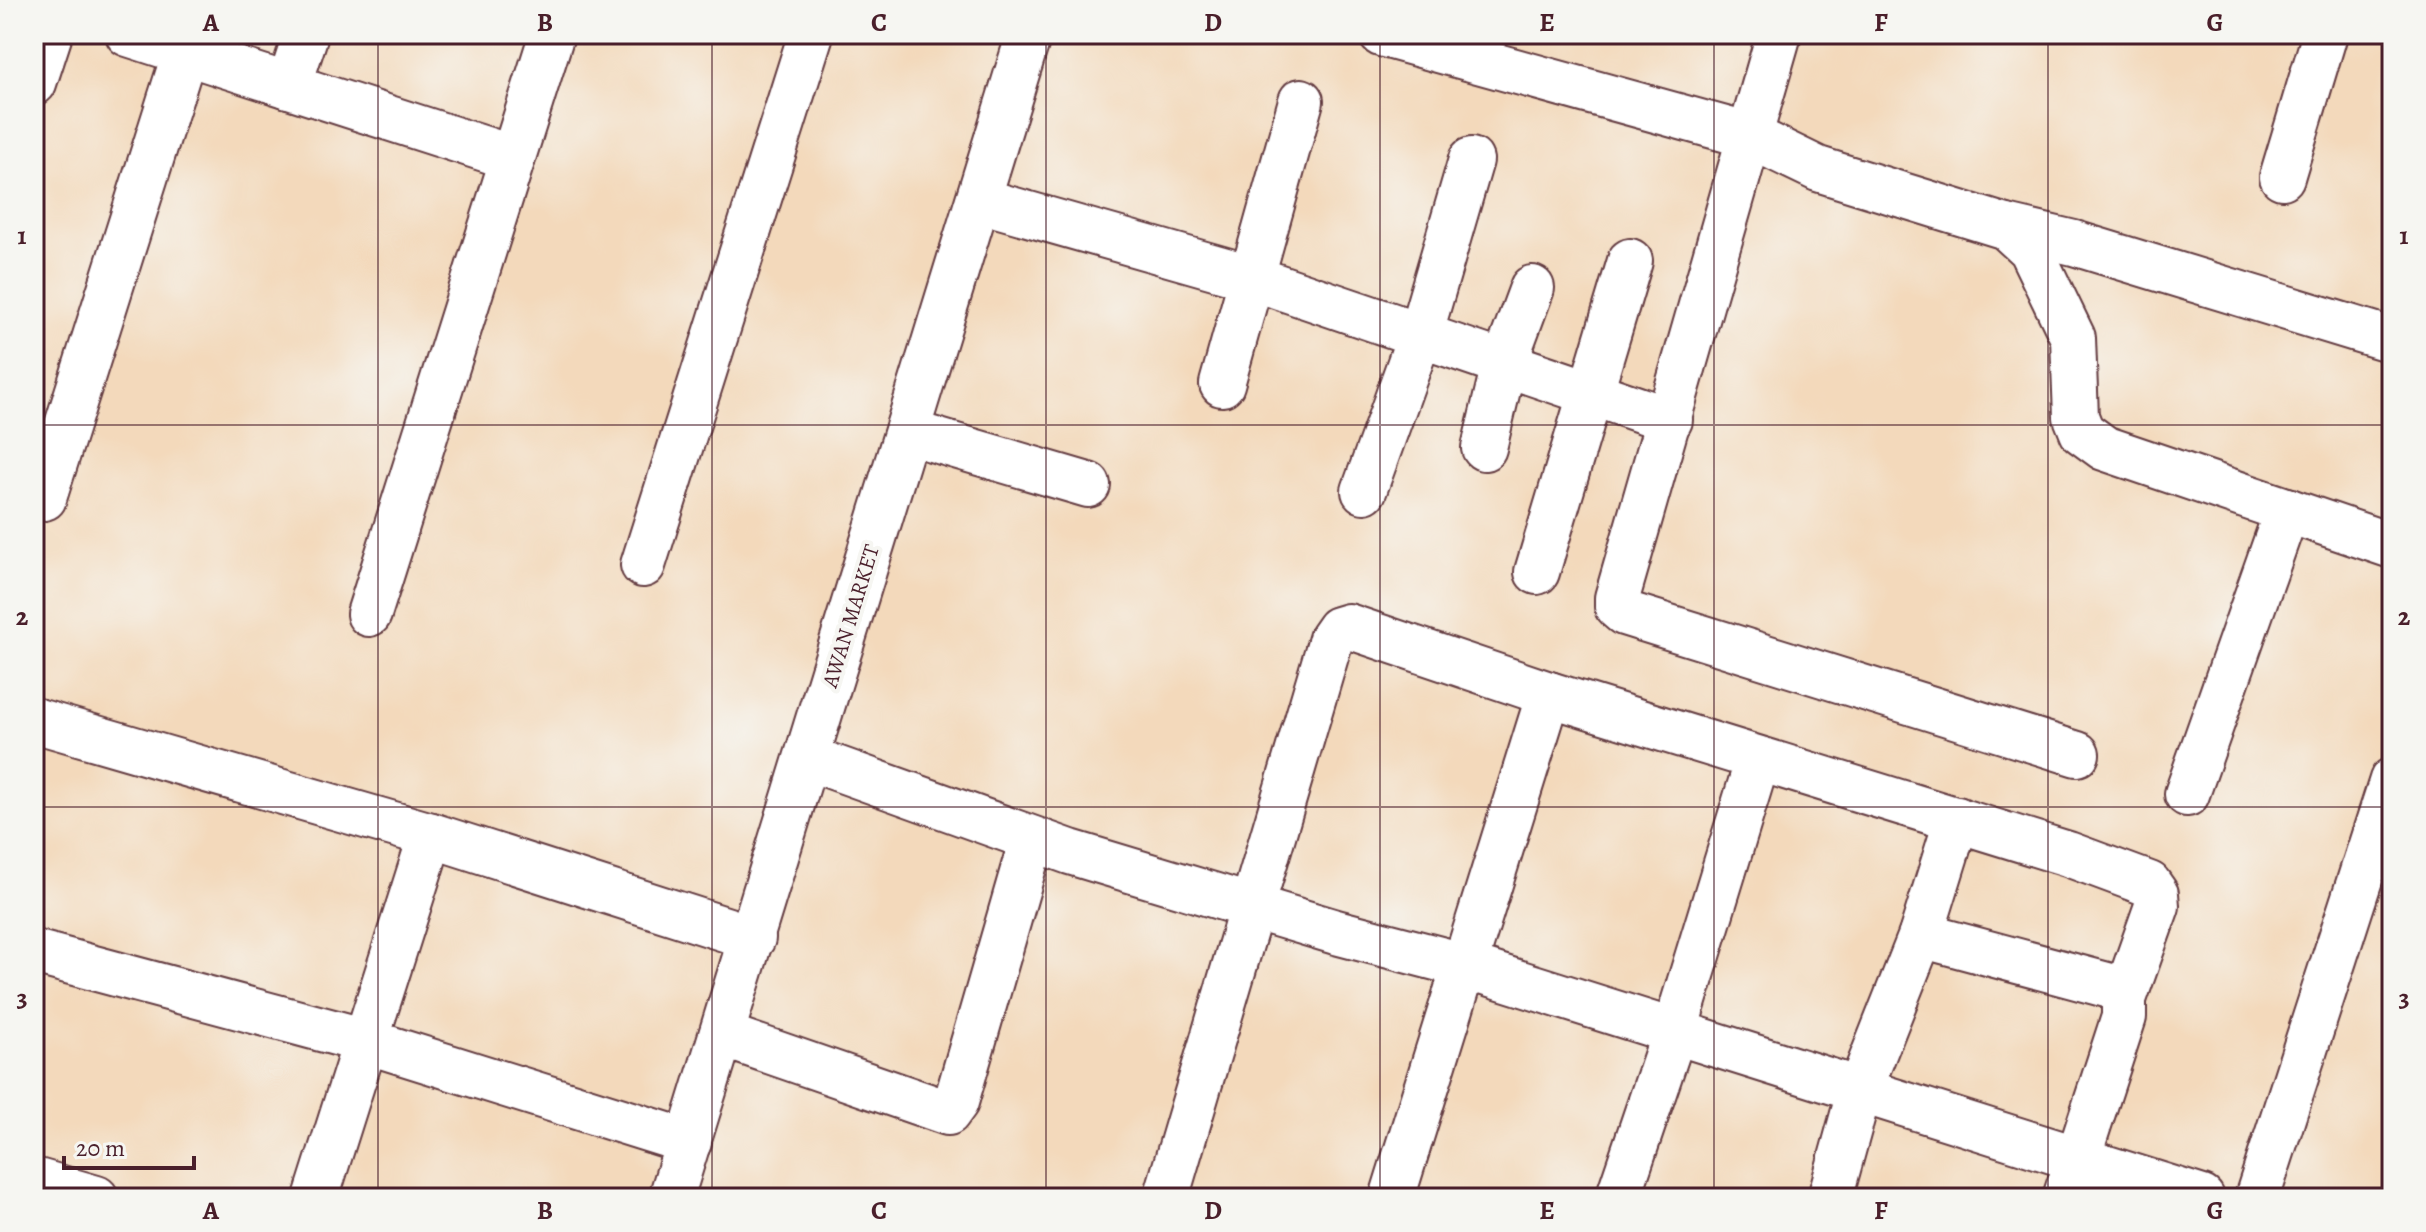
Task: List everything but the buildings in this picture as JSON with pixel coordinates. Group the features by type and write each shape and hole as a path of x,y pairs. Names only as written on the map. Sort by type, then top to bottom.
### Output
{"street":[{"path":"34,83 50,34"},
{"path":"128,34 513,158"},
{"path":"289,86 306,34"},
{"path":"369,614 552,34"},
{"path":"643,565 811,34"},
{"name":"AWAN MARKET","path":"671,1198 1029,34"},
{"path":"1381,34 1750,136 1818,169 2392,340"},
{"path":"1779,34 1617,598 1617,607 1624,613 2077,754"},
{"path":"2282,177 2325,34"},
{"path":"44,498 185,52"},
{"path":"1222,384 1301,101"},
{"path":"1364,491 1420,335 1471,160"},
{"path":"979,200 1250,277 1670,420"},
{"path":"2006,227 2030,249 2073,338 2076,417 2082,432 2104,448 2392,546"},
{"path":"1537,572 1630,261"},
{"path":"1484,448 1504,364 1532,288"},
{"path":"908,432 1088,485"},
{"path":"2187,794 2287,510"},
{"path":"1166,1198 1331,639 1338,629 1348,626 1549,694 1957,819 2149,884 2156,894 2157,906 2124,999 2124,1017 2071,1178"},
{"path":"1392,1198 1549,694"},
{"path":"34,720 431,835 753,938"},
{"path":"808,758 1032,839 1324,929 1463,965 1860,1089 2071,1178 2202,1198"},
{"path":"1618,1198 1675,1030 1758,759"},
{"path":"2257,1198 2392,780"},
{"path":"1830,1198 1860,1089 1921,935 1957,819"},
{"path":"316,1198 431,835"},
{"path":"723,1035 948,1113 956,1102 1032,839"},
{"path":"1921,935 2118,988 2124,999"},
{"path":"34,952 366,1041 689,1142"},
{"path":"34,1180 96,1198"}]}
